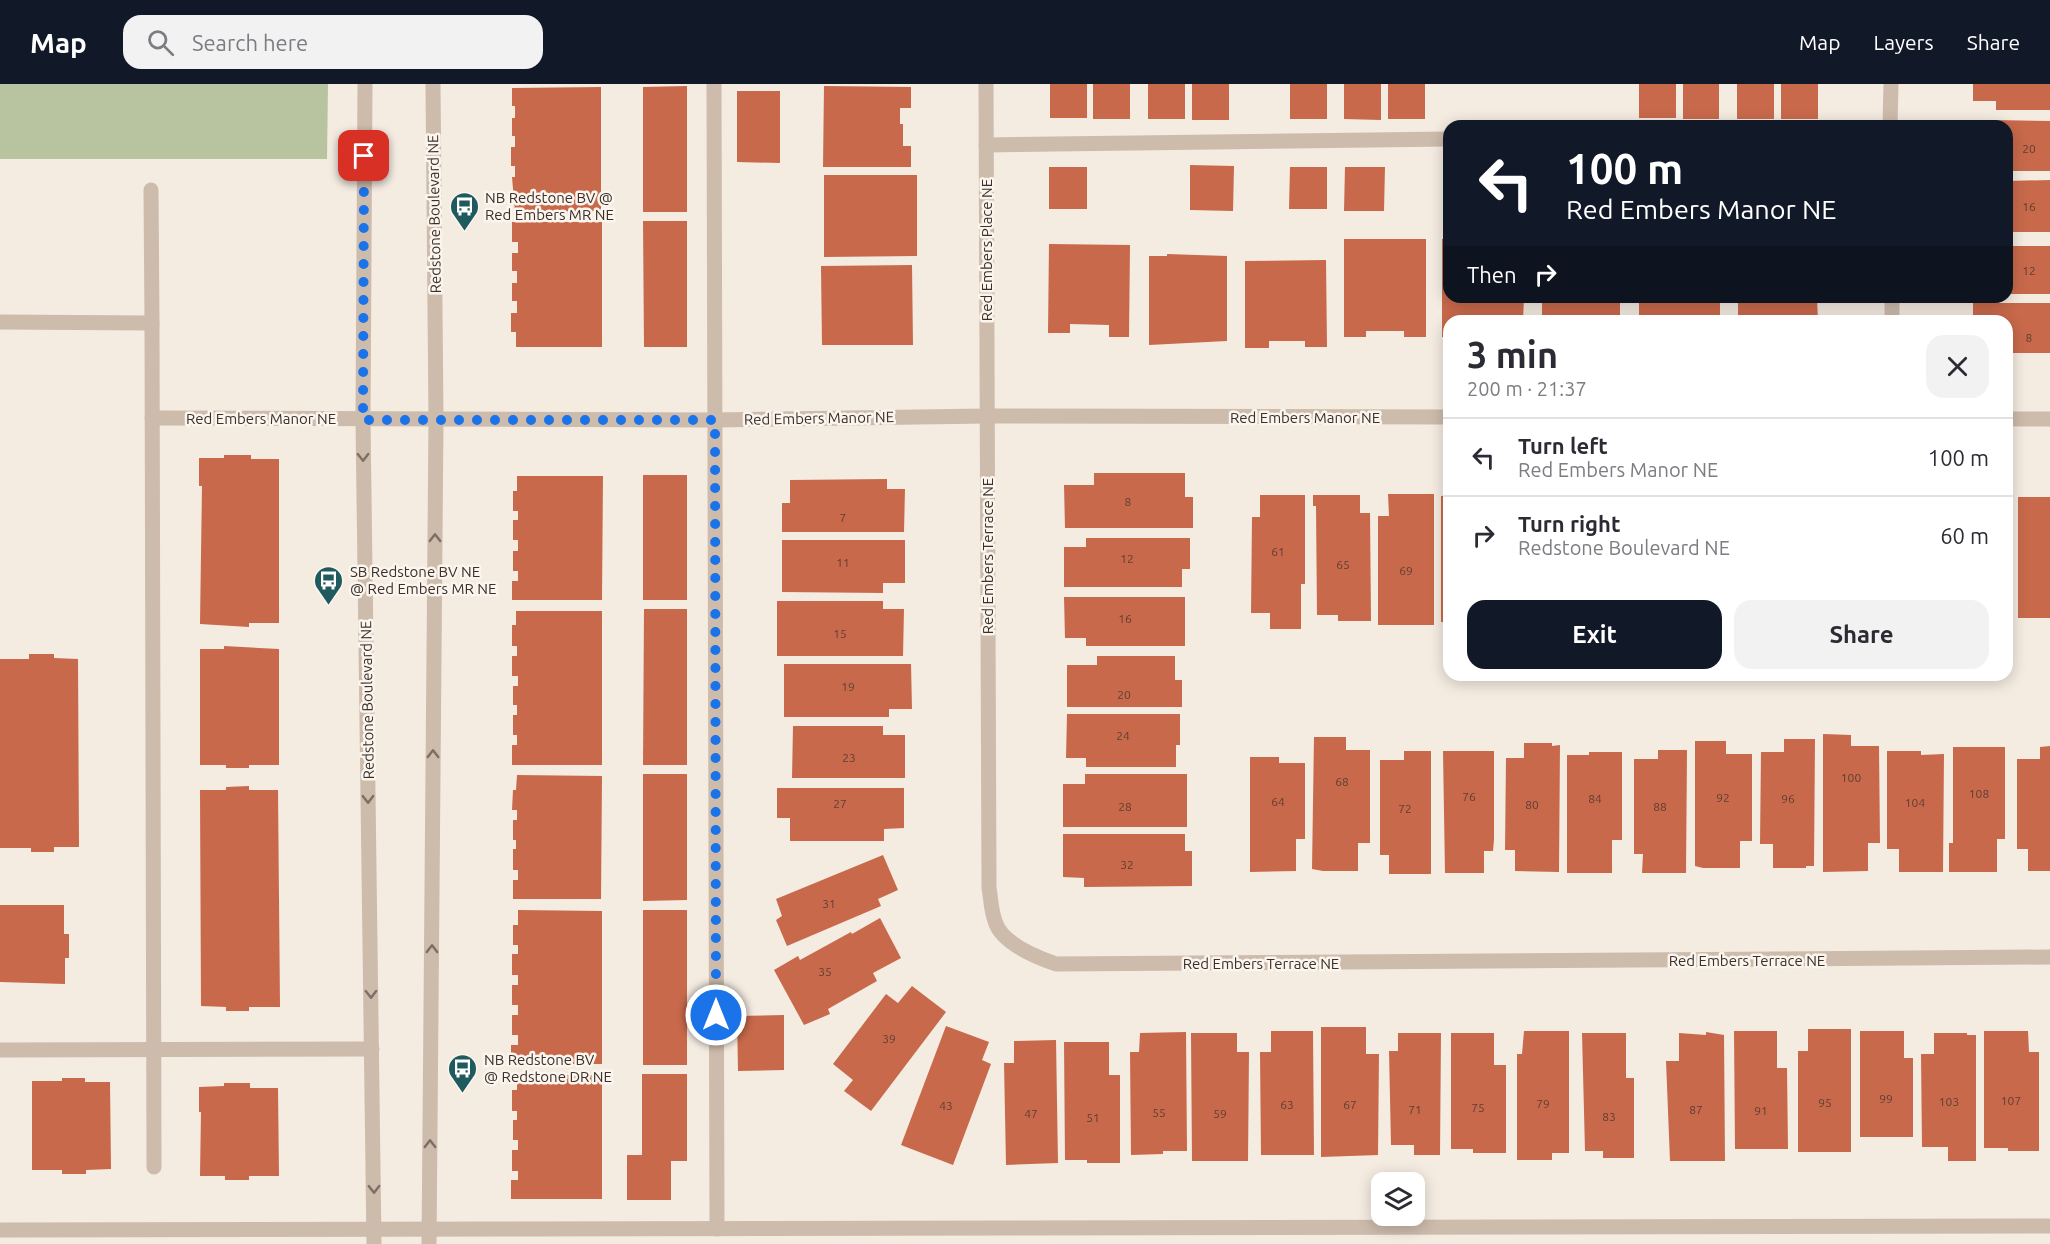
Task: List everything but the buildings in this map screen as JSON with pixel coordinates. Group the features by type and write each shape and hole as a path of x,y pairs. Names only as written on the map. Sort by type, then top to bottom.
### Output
{"street":[{"name":"Redstone Boulevard NE","path":"365,84 363,420 374,1237"},
{"name":"Redstone Boulevard NE","path":"429,1237 436,420 433,84"},
{"path":"714,84 717,1229"},
{"name":"Red Embers Place NE","path":"986,84 987,416"},
{"path":"1890,120 1891,84"},
{"path":"986,145 1443,139"},
{"path":"151,190 154,1167"},
{"path":"0,322 152,323"},
{"name":"Red Embers Manor NE","path":"152,418 715,420 987,416 1443,417"},
{"name":"Red Embers Terrace NE","path":"987,416 988,888 995,924 1012,943 1038,958 1056,964 2050,957"},
{"path":"2013,419 2050,419"},
{"path":"0,1050 372,1049"},
{"path":"0,1230 429,1237 717,1229 2050,1226"}],"green space":[{"path":"0,84 328,84 327,159 0,159"}],"place":[{"name":"NB Redstone BV @ Red Embers MR NE","path":"464,232"},
{"name":"SB Redstone BV NE @ Red Embers MR NE","path":"329,606"},
{"name":"NB Redstone BV @ Redstone DR NE","path":"463,1094"}],"route":[{"path":"364,156 363,420 715,420 716,1015"}]}
